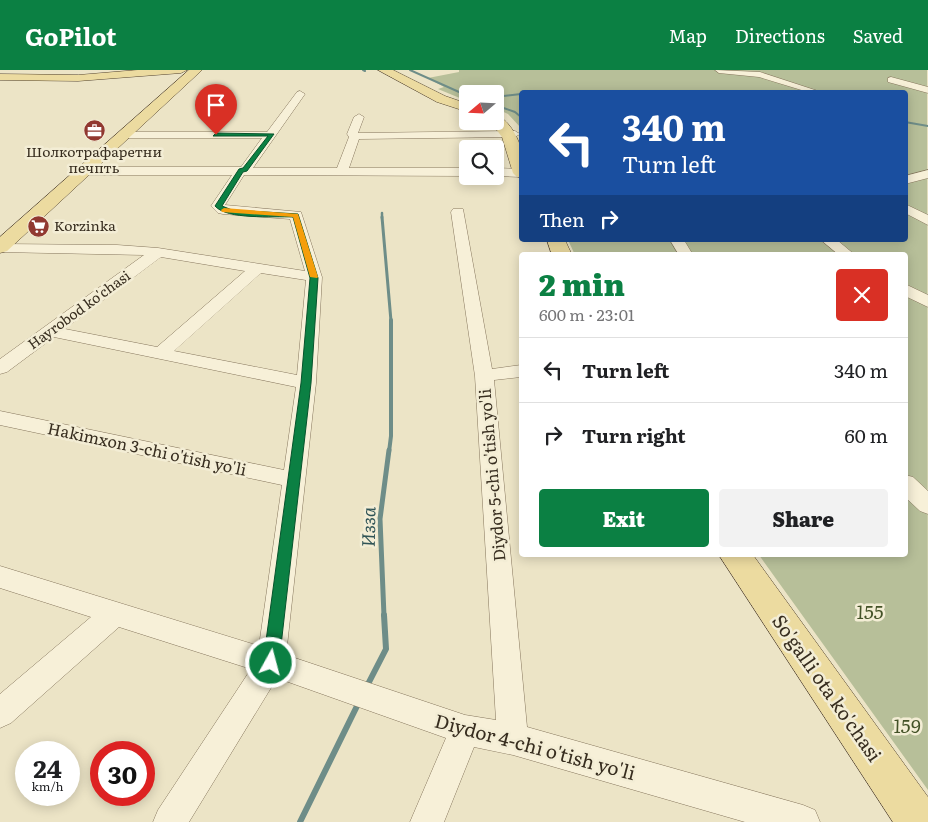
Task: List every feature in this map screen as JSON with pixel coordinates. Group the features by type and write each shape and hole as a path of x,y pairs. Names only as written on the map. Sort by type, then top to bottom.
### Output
{"main road":[{"path":"0,76 85,75 143,70"},
{"path":"384,70 441,99 459,104"},
{"path":"392,70 459,102"},
{"path":"0,76 78,78 186,72"},
{"path":"0,248 122,135 186,72"},
{"path":"504,120 507,122 519,146"},
{"path":"504,126 512,134 519,164"},
{"name":"So'galli ota ko'chasi","path":"723,557 900,822"},
{"name":"So'galli ota ko'chasi","path":"736,557 919,822"}],"street":[{"path":"719,70 760,75 809,90"},
{"path":"891,80 926,89"},
{"path":"908,91 926,89"},
{"path":"170,822 271,663 306,383 314,278 296,215 232,212 223,210 218,206 243,170 272,135 300,94"},
{"path":"359,117 352,134 356,136 512,134"},
{"path":"122,135 272,135"},
{"path":"342,171 356,136"},
{"path":"82,171 459,172"},
{"path":"504,172 519,173"},
{"path":"908,179 928,174"},
{"path":"908,210 928,220"},
{"name":"Diydor 5-chi o'tish yo'li","path":"458,212 484,376 513,739"},
{"path":"831,242 844,252"},
{"path":"0,248 117,249 158,252 314,278"},
{"name":"Hayrobod ko'chasi","path":"0,368 158,252"},
{"path":"160,354 256,268"},
{"path":"908,291 928,302"},
{"path":"51,331 306,383"},
{"path":"484,376 519,371"},
{"name":"Hakimxon 3-chi o'tish yo'li","path":"0,418 294,480"},
{"path":"908,486 928,505"},
{"name":"Diydor 4-chi o'tish yo'li","path":"0,577 271,663 465,730 513,739 803,822"},
{"path":"0,712 116,613"},
{"path":"427,822 465,730"}],"green space":[{"path":"459,70 927,70 928,790 760,557 908,557 908,252 574,252 569,242 908,242 908,90 519,90 519,126 504,112 504,85 459,85 459,98 438,89 444,87 428,78 459,72"}],"waterway":[{"path":"410,70 459,92"},
{"path":"504,96 519,94"},
{"path":"504,108 519,115"},
{"path":"908,123 928,126"},
{"name":"Изза","path":"382,217 391,321"},
{"name":"Изза","path":"389,452 391,436 391,321"},
{"name":"Изза","path":"384,616 380,519 389,450"},
{"name":"Изза","path":"367,686 386,649 384,615"},
{"name":"Изза","path":"300,822 359,702"}],"slow traffic":[{"path":"224,210 296,215 314,277"}],"place":[{"name":"Шолкотрафаретни печпть","path":"94,130"},
{"name":"Korzinka","path":"38,226"}],"route":[{"path":"216,135 272,135 245,170 241,170 218,206 223,210 232,212 296,215 314,278 306,383 271,663"}],"park label":[{"name":"155","path":"870,612"},
{"name":"159","path":"907,726"}]}
